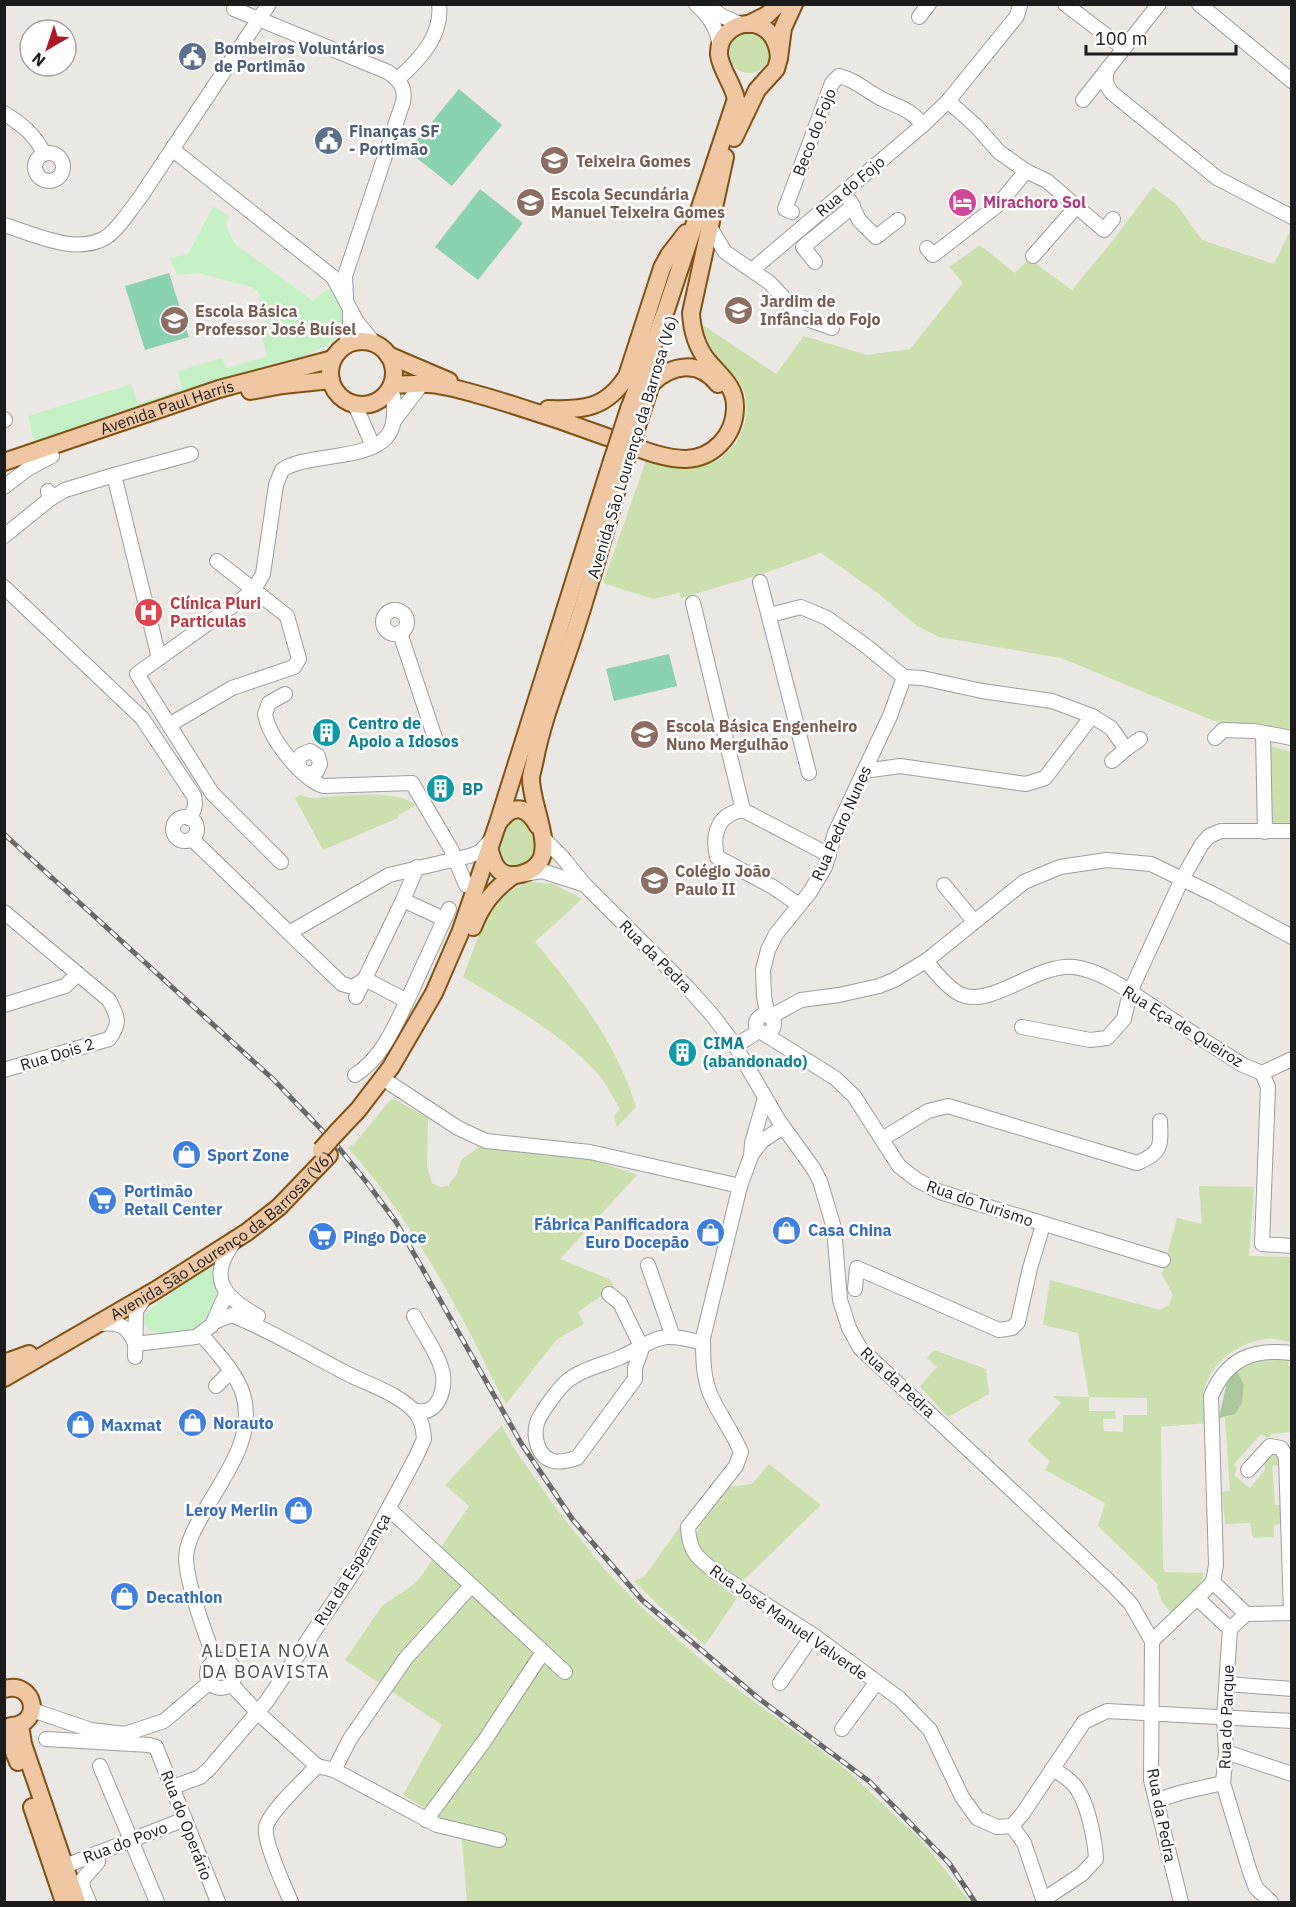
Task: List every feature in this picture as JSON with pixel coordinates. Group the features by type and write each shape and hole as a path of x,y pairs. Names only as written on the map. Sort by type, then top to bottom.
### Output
{"main road":[{"path":"720,48 724,38 734,28 767,15 778,4"},
{"path":"725,71 736,81 749,84 759,82 776,66 783,28 794,4"},
{"path":"746,24 766,29 774,36 779,46 776,66"},
{"name":"Avenida São Lourenço da Barrosa (V6)","path":"341,1135 391,1067 415,1029 434,993 471,904 617,468 666,310 702,223 736,99 734,89 719,57 720,48"},
{"name":"Avenida São Lourenço da Barrosa (V6)","path":"634,413 652,383 704,216 725,157 757,90 776,66"},
{"path":"391,387 422,384 458,389 498,400 654,453 678,458 704,455 713,451 725,439 735,416 736,406 730,385 707,360 699,347 692,324 702,223 725,157"},
{"path":"548,409 587,408 611,396 620,388 627,376 662,268 669,255 702,223"},
{"path":"388,355 394,371 391,387 376,402 355,405 337,393 331,380 333,359 346,345 363,341 375,344 388,355 450,381 548,409 675,450 700,448 709,442 723,426 727,405 723,390 713,378 703,371 683,367 672,369 652,383"},
{"name":"Avenida Paul Harris","path":"4,462 219,389 333,359"},
{"name":"Avenida Paul Harris","path":"4,472 236,395 284,385 331,380"},
{"name":"Avenida São Lourenço da Barrosa (V6)","path":"4,1378 149,1294 236,1239 279,1207 325,1152 390,1084 423,1035 444,997 480,909 491,894 514,875 536,866 541,860 545,848 531,778 538,745 589,588 617,468"},
{"path":"498,822 511,810 523,809 534,819 543,836"},
{"path":"491,845 499,870 514,875"},
{"name":"Avenida São Lourenço da Barrosa (V6)","path":"4,1363 37,1349 170,1270 241,1224 325,1152"},
{"path":"6,1683 26,1693 31,1701 32,1710 29,1718 10,1726"},
{"path":"10,1726 23,1744 77,1902"},
{"path":"10,1726 64,1902"}],"street":[{"path":"398,80 421,56 435,35 440,14 439,4"},
{"path":"696,4 714,25 720,48"},
{"path":"705,4 722,16 746,24"},
{"path":"919,17 929,4"},
{"path":"1065,4 1115,42 1130,41"},
{"path":"1083,100 1159,4"},
{"path":"1199,4 1292,81"},
{"path":"271,5 273,17 286,31"},
{"path":"231,7 256,11 271,5"},
{"path":"175,150 263,21 271,5"},
{"name":"Rua do Fojo","path":"752,270 923,125 948,101 1017,16 1021,5"},
{"path":"231,7 380,68 398,80 405,94 345,276 350,327 346,345"},
{"path":"231,7 244,18 247,25 242,47"},
{"path":"4,225 70,244 87,244 105,237 120,224 160,176 242,47 263,21"},
{"path":"1103,34 1112,43 1115,52 1105,77 1106,84 1112,93 1217,178 1292,217"},
{"name":"Beco do Fojo","path":"792,212 785,209 832,83 839,76 853,79 881,99 897,104 915,115 923,125"},
{"path":"948,101 976,126 999,152 1026,171 1047,181 1104,230 1113,219"},
{"path":"4,113 39,142 44,154"},
{"path":"175,150 326,270 375,344"},
{"path":"927,248 933,255 998,205 1026,171"},
{"path":"844,191 859,220 876,237 898,220"},
{"path":"815,262 803,248 853,207"},
{"path":"1033,256 1076,207"},
{"path":"702,223 725,252 770,283 801,317 832,328"},
{"path":"326,270 341,272 351,259"},
{"path":"281,862 212,793 137,674 253,591 263,574 276,485 282,470 297,464 348,454 386,440 393,422 422,384"},
{"path":"391,387 394,398 393,422"},
{"path":"355,405 373,446"},
{"path":"348,454 357,447 363,425"},
{"path":"4,536 49,494 191,454"},
{"path":"4,487 29,468 52,456"},
{"path":"114,475 159,658"},
{"path":"170,725 232,688 294,667 299,659 287,616 217,561"},
{"path":"760,582 808,772"},
{"path":"4,587 150,728 194,796 196,803 189,818"},
{"path":"693,603 743,810"},
{"path":"770,615 801,607 827,618 904,677 922,678 982,692 1052,701 1092,716 1111,728 1126,750"},
{"path":"400,633 435,738"},
{"name":"Rua Pedro Nunes","path":"767,1023 763,970 768,950 776,934 810,892 825,867 835,832 890,716 904,677"},
{"path":"285,694 269,703 266,708 266,720 287,756 317,784 329,787 412,783 457,863 471,904"},
{"path":"864,771 900,766 1026,784 1045,778 1092,716"},
{"path":"1215,738 1223,730 1292,738"},
{"path":"1263,733 1265,832"},
{"path":"1112,761 1140,739"},
{"path":"799,905 773,887 717,857 714,843 720,822 732,812 743,810 829,855"},
{"path":"189,818 197,827 196,835 185,842 180,841 174,836 173,824 177,819 189,818"},
{"path":"1022,1028 1090,1040 1107,1038 1124,1019 1130,992 1182,879 1209,836 1221,831 1292,831"},
{"name":"Rua da Pedra","path":"543,836 584,884 713,1016 735,1046 783,1127 813,1168 823,1189 834,1228 840,1300 849,1328 860,1348 1131,1604 1152,1641 1151,1780 1181,1902"},
{"path":"192,839 342,984 353,987 365,979"},
{"path":"457,863 491,845"},
{"path":"735,1046 801,1000 839,995 894,981 926,961 1024,882 1060,867 1107,860 1151,864 1292,937"},
{"path":"433,863 457,876 466,885"},
{"path":"290,933 390,875 433,863 457,863 481,871 514,875 542,871 584,884"},
{"path":"356,997 417,867"},
{"path":"944,885 974,921"},
{"path":"355,1075 369,1067 390,1036 447,914 403,900"},
{"path":"4,912 78,974 65,986 4,1005"},
{"name":"Rua Eça de Queiroz","path":"926,961 958,994 978,999 1010,987 1041,971 1071,967 1092,971 1130,992 1243,1065 1262,1073 1268,1087 1262,1244 1292,1246"},
{"name":"Rua Dois 2","path":"4,1070 109,1039 117,1028 117,1016 109,1000 78,974"},
{"path":"365,979 407,1001"},
{"name":"Rua do Turismo","path":"767,1023 780,1043 835,1078 854,1096 899,1166 925,1184 940,1192 1043,1225 1163,1260"},
{"path":"1262,1073 1292,1059"},
{"path":"390,1084 458,1128 486,1142 590,1152 740,1186"},
{"path":"751,1156 752,1143 765,1098"},
{"path":"882,1140 928,1112 948,1106 1137,1163 1153,1157 1161,1144 1160,1121"},
{"path":"751,1156 762,1141 783,1127"},
{"name":"Rua José Manuel Valverde","path":"751,1156 740,1186 703,1343 703,1362 712,1397 741,1452 736,1466 688,1527 691,1549 717,1573 813,1635 900,1699 930,1730 962,1797 977,1818 997,1827 1012,1826"},
{"path":"855,1289 857,1263 999,1329 1012,1328 1018,1322 1030,1268 1043,1225"},
{"path":"236,1239 221,1263 220,1276 226,1294 239,1306 258,1317"},
{"path":"648,1265 674,1337"},
{"path":"135,1350 136,1311 149,1294"},
{"path":"214,1322 226,1294"},
{"path":"609,1294 620,1303 642,1348 635,1368 635,1379 577,1458 563,1462 553,1461 538,1447 535,1437 537,1422 566,1382 582,1372 642,1348 648,1343 666,1337 703,1343"},
{"path":"135,1350 196,1337 214,1322 232,1315 268,1330 345,1373 398,1399 415,1411 421,1420 424,1439"},
{"path":"414,1316 442,1368 442,1391 438,1402 428,1411 415,1411"},
{"path":"97,1324 115,1322 128,1329 135,1350"},
{"path":"201,1334 242,1392 246,1411 245,1433 197,1524 186,1558 190,1580 216,1660"},
{"path":"1152,1641 1212,1582 1216,1565 1211,1396 1223,1373 1247,1356 1277,1351 1292,1353"},
{"path":"216,1386 230,1372"},
{"name":"Rua da Esperança","path":"173,1787 200,1777 258,1713 357,1567 424,1439 438,1402"},
{"path":"1197,1598 1230,1629 1246,1614 1291,1613 1286,1457 1281,1448 1270,1446 1248,1470"},
{"path":"389,1509 565,1672"},
{"path":"1212,1582 1246,1614"},
{"path":"334,1770 350,1739 406,1658 471,1586"},
{"name":"Rua do Parque","path":"1230,1629 1224,1716 1226,1752 1223,1783 1256,1888 1271,1902"},
{"path":"780,1683 813,1635"},
{"path":"426,1820 485,1740 543,1652"},
{"path":"216,1660 208,1670 210,1682 218,1687 231,1684"},
{"path":"216,1660 225,1660 233,1666 235,1675 231,1684"},
{"path":"32,1710 91,1730 124,1734 164,1720 210,1682"},
{"path":"843,1729 876,1683"},
{"path":"231,1684 258,1713 317,1766 334,1770 426,1820 451,1829 499,1840"},
{"path":"1227,1684 1292,1689"},
{"path":"1052,1769 1063,1775 1080,1793 1095,1842 1096,1859 1082,1874 1043,1901 1024,1843 1012,1826 1084,1722 1107,1711 1292,1721"},
{"name":"Rua do Operário","path":"46,1739 149,1745 156,1748 218,1902"},
{"path":"1226,1752 1292,1774"},
{"path":"100,1766 157,1902"},
{"path":"291,1902 267,1840 265,1828 270,1817 317,1766"},
{"path":"1157,1800 1223,1783"},
{"name":"Rua do Povo","path":"64,1866 185,1819"},
{"path":"89,1902 82,1880 98,1862 97,1853"}],"green space":[{"path":"749,33 763,39 769,53 763,67 749,73 735,67 729,53 735,39"},
{"path":"459,89 502,125 452,186 408,151"},
{"path":"1153,187 1177,205 1202,240 1274,264 1291,229 1291,732 1214,721 1061,658 939,637 917,626 879,594 821,553 762,574 681,598 679,593 653,599 603,583 647,458 672,465 701,466 714,462 725,454 742,432 747,406 744,392 732,372 713,352 700,323 776,374 804,336 867,355 910,349 963,283 949,267 980,245 1015,273 1029,259 1072,290"},
{"path":"480,189 523,223 478,280 435,247"},
{"path":"213,207 229,216 226,225 234,243 313,301 334,287 344,313 341,332 327,345 314,352 35,445 28,416 131,384 138,404 182,389 178,371 222,358 227,368 267,356 262,336 270,332 258,292 252,287 198,273 177,275 170,258 188,254"},
{"path":"169,273 189,337 145,350 125,286"},
{"path":"669,654 677,686 614,701 606,669"},
{"path":"1266,745 1291,752 1291,823 1268,824"},
{"path":"301,795 310,798 381,795 407,800 416,805 399,815 398,818 323,850 295,798"},
{"path":"515,818 523,818 530,826 534,835 536,855 524,864 514,866 502,855 499,845 506,825"},
{"path":"528,882 553,884 582,899 535,942 594,1020 607,1040 628,1084 636,1107 617,1127 614,1116 620,1109 601,1078 584,1059 534,1021 463,977 479,935 493,909 514,889"},
{"path":"394,1099 428,1118 427,1167 432,1183 440,1187 448,1186 457,1174 461,1160 479,1147 588,1158 637,1175 560,1259 609,1279 614,1287 578,1312 584,1324 557,1339 506,1404 430,1261 400,1214 348,1148 356,1142 390,1100"},
{"path":"1199,1186 1254,1187 1249,1256 1291,1257 1291,1342 1274,1339 1254,1341 1233,1351 1217,1366 1206,1384 1203,1398 1206,1423 1161,1427 1163,1568 1165,1572 1204,1573 1199,1587 1172,1614 1161,1600 1158,1584 1098,1526 1105,1503 1045,1470 1050,1461 1027,1441 1061,1403 1052,1396 1089,1397 1078,1333 1043,1325 1050,1280 1160,1310 1169,1305 1173,1295 1162,1274 1177,1218 1202,1224","holes":["1089,1397 1147,1398 1147,1415 1123,1415 1123,1432 1104,1431 1103,1419 1116,1419 1115,1411 1089,1411"]},
{"path":"212,1265 216,1271 217,1308 194,1332 166,1334 149,1330 138,1319 181,1285"},
{"path":"934,1350 986,1369 989,1394 948,1417 920,1386 937,1367 927,1358"},
{"path":"1267,1359 1289,1360 1288,1366 1292,1367 1291,1434 1291,1432 1272,1434 1268,1438 1261,1434 1234,1464 1237,1468 1234,1475 1250,1488 1265,1470 1264,1461 1273,1452 1280,1455 1281,1465 1272,1466 1275,1505 1280,1505 1281,1524 1274,1525 1274,1537 1253,1538 1250,1523 1225,1524 1222,1492 1230,1491 1225,1417 1235,1414 1239,1377 1237,1371 1254,1362"},
{"path":"1237,1371 1244,1385 1242,1403 1235,1414 1219,1418 1227,1381"},
{"path":"502,1425 513,1447 558,1511 605,1570 641,1607 720,1676 848,1771 923,1842 970,1902 467,1902 461,1830 403,1795 442,1725 345,1660 382,1606 420,1578 469,1506 445,1485"},
{"path":"769,1464 821,1505 744,1580 702,1555 696,1537 699,1526 729,1487 752,1484"},
{"path":"681,1525 684,1545 694,1563 737,1598 705,1645 634,1581 644,1577"}],"railway":[{"path":"4,834 274,1080 339,1148 396,1222 521,1443 573,1520 642,1600 757,1697 870,1782 949,1863 975,1902"}],"place":[{"name":"Bombeiros Voluntários de Portimão","path":"193,57"},
{"name":"Finanças SF - Portimão","path":"328,140"},
{"name":"Teixeira Gomes","path":"555,161"},
{"name":"Mirachoro Sol","path":"962,202"},
{"name":"Escola Secundária Manuel Teixeira Gomes","path":"530,203"},
{"name":"Jardim de Infância do Fojo","path":"739,310"},
{"name":"Escola Básica Professor José Buísel","path":"174,320"},
{"name":"Clínica Pluri Particulas","path":"149,612"},
{"name":"Centro de Apoio a Idosos","path":"327,732"},
{"name":"Escola Básica Engenheiro Nuno Mergulhão","path":"645,735"},
{"name":"BP","path":"441,789"},
{"name":"Colégio João Paulo II","path":"654,880"},
{"name":"CIMA (abandonado)","path":"682,1052"},
{"name":"Sport Zone","path":"186,1155"},
{"name":"Portimão Retail Center","path":"103,1200"},
{"name":"Casa China","path":"787,1230"},
{"name":"Fábrica Panificadora Euro Docepão","path":"710,1233"},
{"name":"Pingo Doce","path":"322,1237"},
{"name":"Norauto","path":"192,1423"},
{"name":"Maxmat","path":"80,1425"},
{"name":"Leroy Merlin","path":"299,1510"},
{"name":"Decathlon","path":"125,1597"}],"district":[{"name":"ALDEIA NOVA DA BOAVISTA","path":"266,1660"}]}
